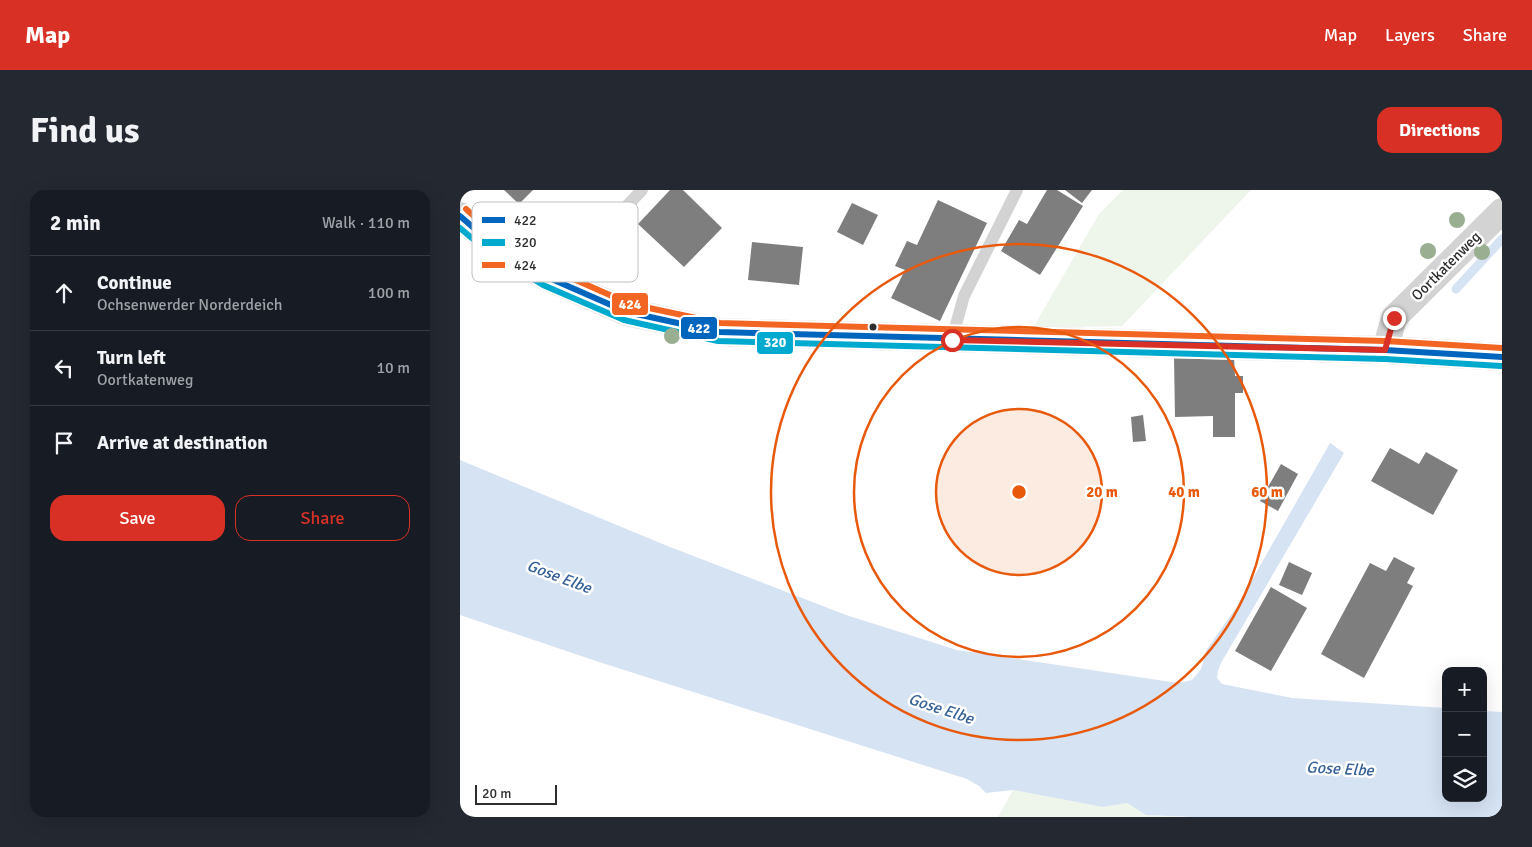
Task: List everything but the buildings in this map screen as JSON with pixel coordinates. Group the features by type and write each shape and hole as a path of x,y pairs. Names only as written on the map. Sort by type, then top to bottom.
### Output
{"street":[{"name":"Oortkatenweg","path":"1385,350 1394,318 1502,211"},
{"path":"460,216 472,226"},
{"path":"557,282 627,312 719,332 952,340 1385,350 1502,357"}],"lane":[{"path":"631,202 642,190"},
{"path":"952,340 964,296 1017,190"}],"shaded area":[{"path":"1123,190 1251,190 1122,326 1033,328 1099,214"},
{"path":"1013,790 1103,807 1127,803 1146,815 1192,817 998,817"}],"water":[{"name":"Gose Elbe","path":"1330,443 1344,453 1221,663 1217,678 1222,684 1292,698 1442,708 1442,802 1487,802 1487,711 1502,712 1502,817 1192,817 1146,815 1127,803 1103,807 1013,790 986,793 967,779 599,662 460,615 460,460 665,545 846,615 957,650 1178,683 1192,680 1201,669 1207,649 1236,608"}],"waterway":[{"path":"1456,289 1502,239"}],"transit line":[{"name":"424","path":"466,209 472,214"},
{"name":"422","path":"460,216 472,226"},
{"name":"320","path":"460,228 472,238"},
{"name":"320","path":"538,282 624,320 718,341 1385,359 1501,366"},
{"name":"422","path":"558,282 627,312 719,332 1385,350 1502,357"},
{"name":"424","path":"580,282 630,304 720,323 1385,341 1502,348"}],"route":[{"path":"952,340 1385,350 1394,318"}]}
